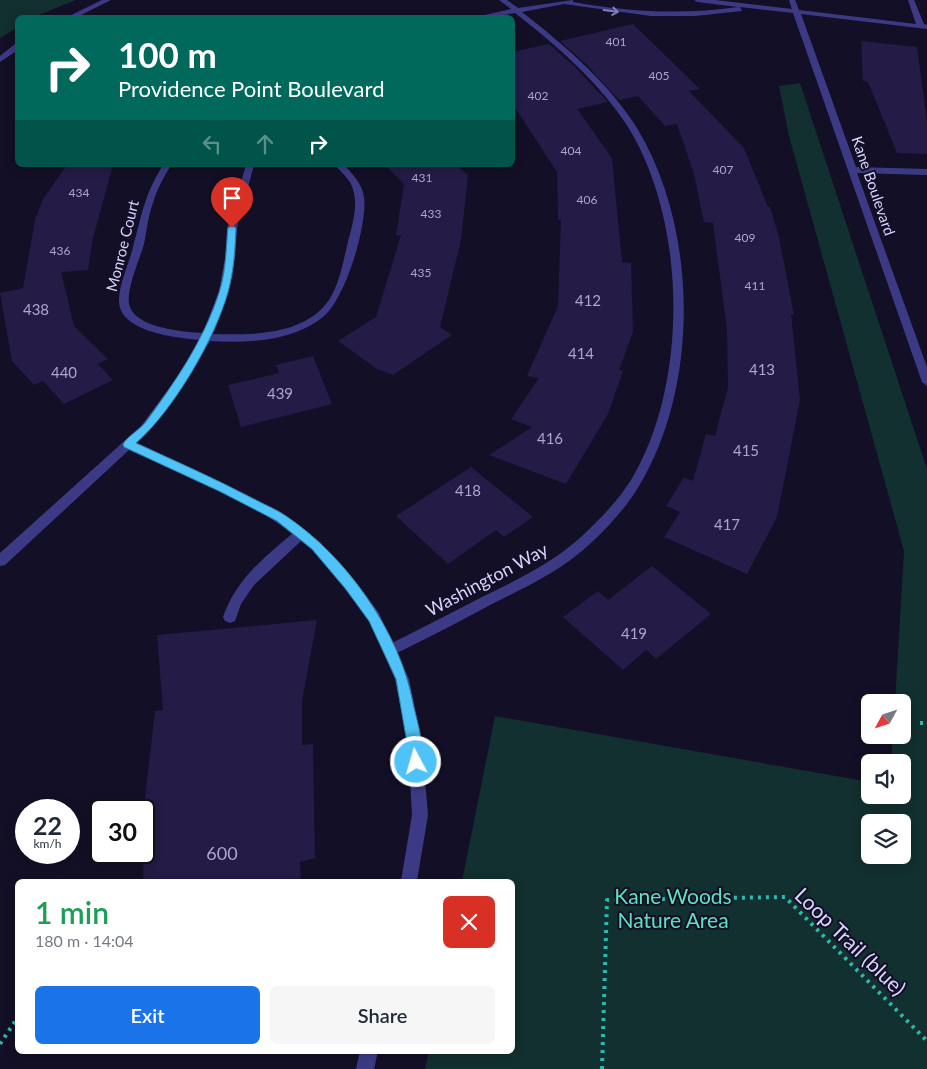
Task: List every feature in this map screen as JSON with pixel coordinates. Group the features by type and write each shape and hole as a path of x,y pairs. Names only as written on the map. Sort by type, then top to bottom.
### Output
{"street":[{"path":"75,15 108,0"},
{"name":"Washington Way","path":"390,651 529,580 565,558 592,534 621,503 641,475 655,441 673,379 679,334 678,286 670,229 655,173 634,130 613,100 588,74 516,9 502,0"},
{"path":"488,15 580,0"},
{"path":"689,14 690,0"},
{"path":"698,0 924,27"},
{"name":"Kane Boulevard","path":"792,0 927,382"},
{"path":"911,0 924,27"},
{"path":"564,2 616,12 689,14 729,11 751,6"},
{"path":"0,60 15,48"},
{"name":"Monroe Court","path":"166,167 158,178 147,207 124,297 124,308 131,318 143,327 159,332 206,338"},
{"path":"0,561 22,538 145,429 183,377 206,338 224,291 230,258 232,228 249,167"},
{"path":"206,338 269,336 297,328 321,314 336,298 360,219 361,196 351,175 341,167"},
{"path":"853,170 927,172"},
{"path":"128,444 225,489 281,518 316,546 349,584 374,617 402,679 415,744 420,815 409,879"},
{"path":"230,617 233,605 255,573 301,534"},
{"path":"365,1069 368,1054"}],"path":[{"path":"920,723 927,723"},
{"name":"Loop Trail (blue)","path":"602,1069 608,900 785,897 927,1040"},
{"path":"0,1044 15,1022"}],"green space":[{"path":"0,0 76,0 39,15 15,15 15,29 0,38"},
{"name":"Kane Woods Nature Area","path":"800,83 927,469 927,1069 425,1069 428,1054 515,1054 515,879 462,879 495,716 861,780 861,804 911,804 911,754 892,754 892,744 911,744 911,694 895,694 904,551 789,136 779,86"}],"building":[{"path":"633,24 700,89 689,91 744,148 768,207 770,207 779,237 794,315 791,314 800,400 777,517 747,574 664,537 680,512 666,506 684,477 693,481 706,434 715,436 728,387 727,330 713,223 704,222 694,174 677,124 665,126 638,96 619,100 586,64 560,41"},
{"path":"861,41 917,47 927,122 927,154 897,153 868,82 863,81"},
{"path":"549,44 575,67 608,102 577,109 612,158 622,262 631,263 633,332 619,370 623,371 608,414 566,484 489,455 532,427 511,419 539,378 527,376 558,306 561,220 558,220 557,172 515,108 515,51"},
{"path":"66,167 112,167 92,242 88,270 61,272 74,326 108,359 98,364 113,380 64,404 43,381 34,385 12,361 0,293 23,288 35,220 43,199"},
{"path":"387,167 458,167 468,175 461,240 440,327 452,335 393,375 377,369 338,341 376,317 401,235 396,235 404,184"},
{"path":"313,356 332,404 241,427 228,385 279,373 276,365"},
{"path":"471,467 533,517 504,537 496,530 448,564 396,516"},
{"path":"652,566 711,614 656,659 646,650 623,670 563,617 598,591 608,600"},
{"path":"317,620 302,701 302,745 313,744 315,858 300,862 301,879 143,879 143,864 155,864 155,799 145,799 155,711 163,710 157,635"}],"route":[{"path":"232,228 230,258 224,291 206,338 183,377 145,429 128,444 225,489 281,518 316,546 349,584 374,617 390,651 402,679 415,744 416,762"}]}
